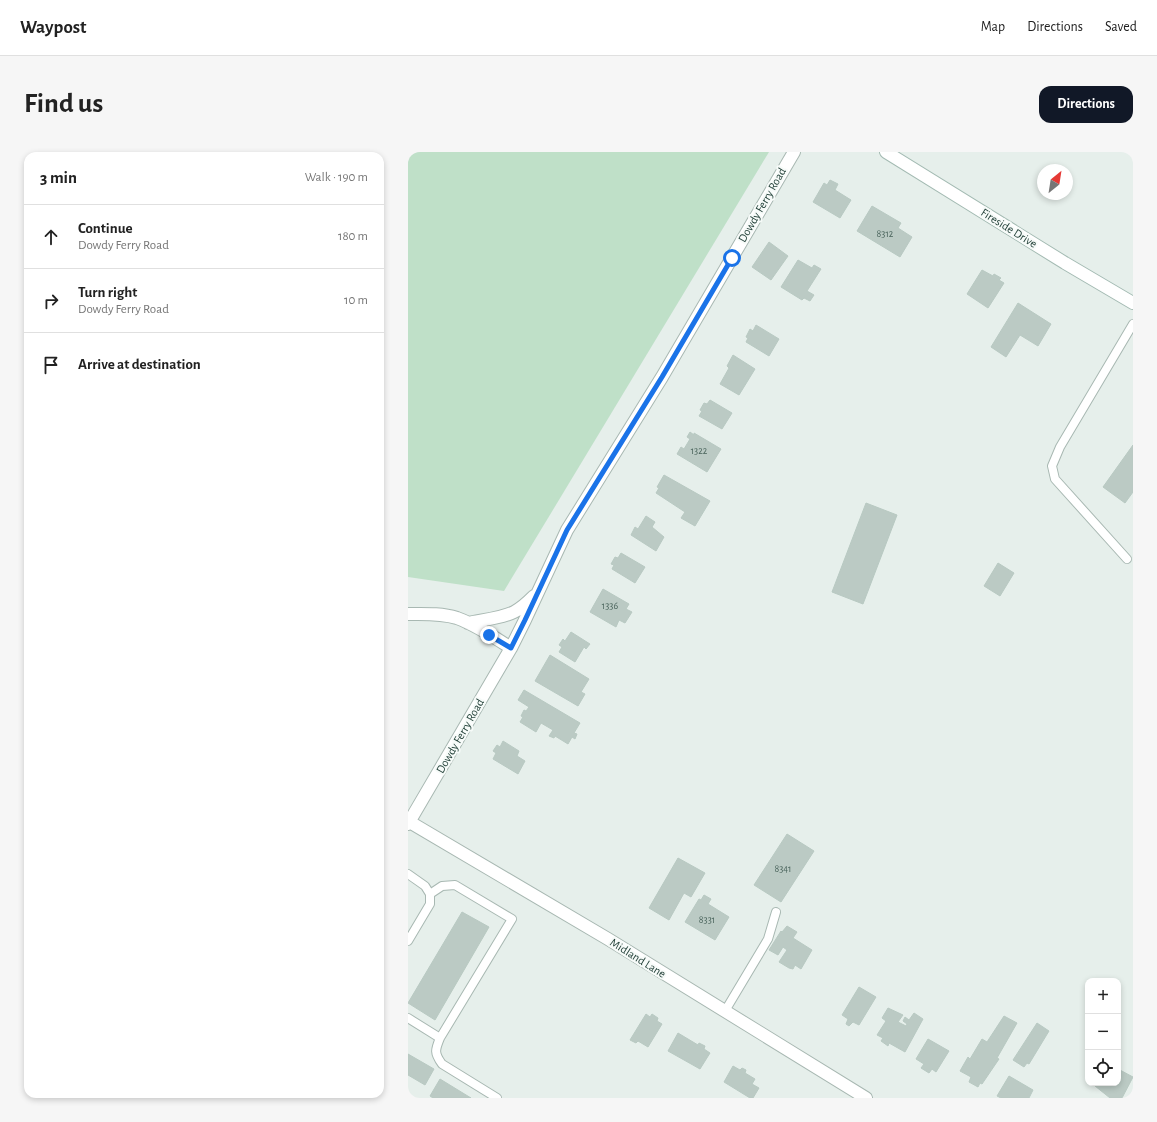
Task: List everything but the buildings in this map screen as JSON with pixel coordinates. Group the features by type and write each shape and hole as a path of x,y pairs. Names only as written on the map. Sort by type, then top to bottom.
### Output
{"street":[{"name":"Dowdy Ferry Road","path":"408,822 511,648 567,530 662,377 794,152"},
{"name":"Fireside Drive","path":"886,152 1064,263 1133,303"},
{"name":"Dowdy Ferry Road","path":"468,623 514,612 524,606 539,591"},
{"name":"Dowdy Ferry Road","path":"408,614 432,614 456,618 468,623 511,648"},
{"name":"Midland Lane","path":"408,822 608,939 866,1098"}],"lane":[{"path":"1127,559 1055,479 1052,466 1060,447 1133,324"},
{"path":"408,874 425,886 430,894 430,904 408,941"},
{"path":"430,894 442,886 454,885 512,919 440,1038 436,1056 442,1064 497,1098"},
{"path":"725,1011 768,939 776,912"},
{"path":"408,1018 440,1038"}],"green space":[{"path":"408,152 769,152 504,591 408,577"}],"route":[{"path":"489,635 511,648 567,530 662,377 732,258"}]}
